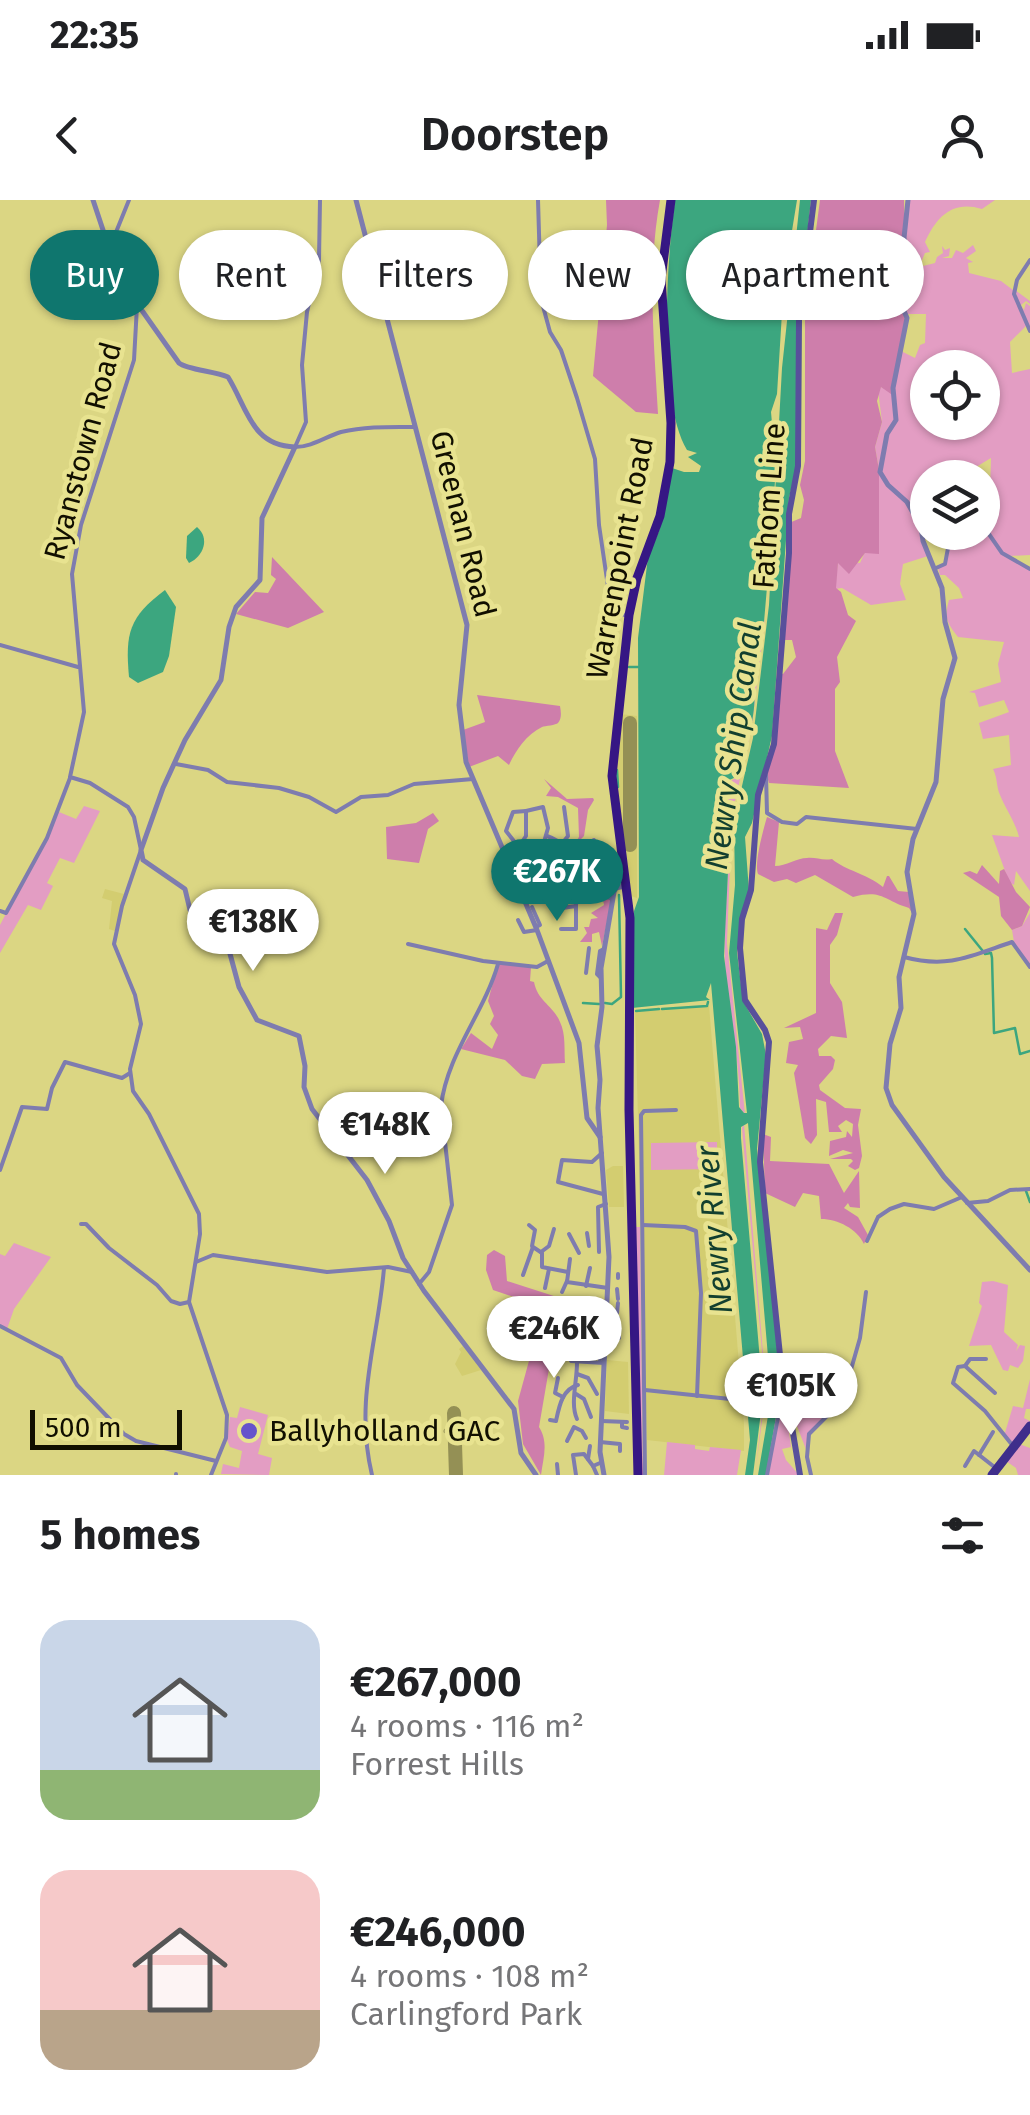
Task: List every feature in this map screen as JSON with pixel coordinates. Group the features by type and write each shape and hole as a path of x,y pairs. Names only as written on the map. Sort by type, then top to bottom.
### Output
{"highway":[{"name":"Warrenpoint Road","path":"624,886 612,825 608,760 626,615 660,516 670,462 661,279 669,200"},
{"name":"Warrenpoint Road","path":"624,886 612,776 626,615"},
{"path":"624,886 639,1475"}],"main road":[{"name":"Fathom Line","path":"800,1475 784,1401 760,1152 769,1042 766,1030 748,1006 740,955 742,919 751,890 758,795 775,735 789,514 798,466 799,319 814,200"},
{"path":"994,1472 1030,1426"}],"street":[{"path":"93,200 102,230"},
{"path":"116,230 129,200"},
{"path":"211,1475 227,1432 227,1411 189,1302 200,1226 196,1204 148,1111 134,1094 130,1072 141,1024 135,995 114,942 163,788 184,740 221,680 236,606 260,580 262,518 306,422 302,365 307,312 319,260 320,200"},
{"name":"Greenan Road","path":"356,200 467,624 460,710 466,762 539,928 582,1053 587,1118 600,1137"},
{"path":"538,200 543,308 566,364 595,458 599,524 611,607 626,615"},
{"path":"908,200 902,300 907,318 893,388 896,420 887,434 880,472 908,504 936,568 943,592 944,622 955,660 943,698 936,782 917,829 907,872 914,909 899,977 902,1004 892,1030 887,1094 964,1200 1030,1270"},
{"path":"1030,260 1017,280 1014,294 1030,331"},
{"name":"Ryanstown Road","path":"0,910 6,913 47,838 70,778 84,712 72,574 81,525 134,360 136,320"},
{"path":"147,320 181,365 226,376 254,426 276,446 307,446 350,430 415,426"},
{"path":"936,568 944,565 947,550"},
{"path":"1000,550 1030,569"},
{"path":"0,645 78,667"},
{"path":"176,764 208,770 227,782 279,788 336,812 361,797 388,795 414,784 473,780"},
{"path":"766,775 771,815 782,822 796,824 806,817 917,829"},
{"path":"70,778 90,783 128,807 148,865 185,888 190,910 226,939 239,987 257,1020 299,1036 305,1066 304,1087 312,1109 367,1180 420,1284 514,1409 521,1452 536,1475"},
{"path":"520,862 518,848 506,833 511,811 544,808 547,836 542,853"},
{"path":"560,842 568,836 563,809"},
{"path":"518,848 526,836 526,811"},
{"path":"547,836 560,842 575,862 576,929 561,929"},
{"path":"584,862 593,841"},
{"path":"575,862 584,862 602,874 607,896 613,899"},
{"path":"527,876 535,892 545,890 557,880 553,870 545,871"},
{"path":"608,1450 601,1421 609,1276 597,1046 604,949 615,890 624,886"},
{"path":"545,890 555,909 576,906"},
{"path":"518,920 524,932 539,928 534,909"},
{"path":"904,957 929,964 954,962 1012,942 1030,967"},
{"path":"408,944 498,964 540,967 548,962"},
{"path":"586,972 589,948"},
{"path":"600,976 596,963 604,949"},
{"path":"588,961 596,963"},
{"path":"420,1284 428,1274 452,1205 440,1106 442,1091 462,1040 488,995 498,964"},
{"path":"0,1170 22,1108 47,1109 65,1062 122,1078 130,1072"},
{"path":"639,1475 644,1390 642,1114 644,1110 676,1110"},
{"path":"602,1154 587,1162 562,1160 558,1182 605,1194"},
{"path":"867,1241 878,1217 890,1208 904,1204 934,1208 964,1200 988,1202 1010,1190 1030,1189"},
{"path":"599,1252 599,1206 606,1204"},
{"path":"588,1216 598,1216"},
{"path":"81,1224 86,1224 172,1301 189,1302"},
{"path":"523,1275 535,1230 529,1225"},
{"path":"643,1225 685,1227 696,1234 702,1293 697,1396"},
{"path":"541,1252 549,1246 554,1228"},
{"path":"562,1292 567,1281 567,1256 579,1253 570,1234"},
{"path":"588,1239 598,1239"},
{"path":"532,1248 541,1252"},
{"path":"541,1252 542,1268 568,1272"},
{"path":"196,1262 216,1256 328,1272 384,1268 412,1272"},
{"path":"372,1475 365,1444 364,1399 384,1268"},
{"path":"584,1288 590,1268"},
{"path":"544,1288 548,1269"},
{"path":"609,1276 618,1276"},
{"path":"567,1281 584,1288 608,1290"},
{"path":"605,1332 619,1338 618,1311 608,1290"},
{"path":"811,1475 808,1434 842,1401 858,1345 866,1292"},
{"path":"561,1305 575,1310 574,1354 567,1359 578,1364 603,1361"},
{"path":"607,1309 618,1311"},
{"path":"605,1332 618,1311"},
{"path":"556,1318 574,1324"},
{"path":"0,1326 61,1358 77,1385 124,1434 136,1441 216,1461"},
{"path":"590,1339 589,1359 603,1361"},
{"path":"965,1366 970,1358 986,1359"},
{"path":"577,1420 572,1407 578,1364"},
{"path":"995,1392 965,1366 958,1367 953,1383 985,1411 1014,1446"},
{"path":"578,1374 588,1378 596,1394"},
{"path":"558,1378 555,1393 564,1397"},
{"path":"550,1420 556,1421 556,1404 578,1384"},
{"path":"644,1390 730,1400"},
{"path":"576,1394 586,1402 591,1417"},
{"path":"767,1475 784,1401"},
{"path":"601,1421 626,1424"},
{"path":"576,1475 567,1442 574,1428 586,1437 620,1444 620,1452"},
{"path":"979,1455 993,1432"},
{"path":"600,1475 597,1464 603,1439"},
{"path":"588,1459 590,1446"},
{"path":"965,1466 973,1450 994,1472"},
{"path":"573,1455 581,1453 597,1464"},
{"path":"557,1464 558,1475"}],"shaded area":[{"path":"606,200 660,200 656,230 607,230"},
{"path":"820,200 904,200 905,230 816,230"},
{"path":"908,200 995,200 982,209 963,207 947,212 925,242 930,252 924,255 924,230 906,230"},
{"path":"973,245 976,251 966,258 973,262 968,263 969,273 1001,281 1013,290 1014,297 1015,290 1030,301 1021,305 1024,310 1026,303 1030,306 1030,326 1010,342 1012,373 1030,369 1030,555 1009,556 1030,569 1030,891 1016,871 1014,885 1009,882 992,835 1019,837 993,769 1011,765 1009,735 983,739 979,723 1009,712 1004,700 979,707 975,693 969,692 1001,682 998,664 1004,642 958,637 949,624 947,611 949,600 963,598 959,588 940,575 938,568 946,565 948,550 1000,550 1000,460 910,460 910,550 926,550 928,556 903,564 900,584 906,600 871,605 842,588 835,589 838,561 860,563 865,552 879,553 879,470 875,447 882,422 878,390 881,387 894,392 901,351 910,356 910,440 1000,440 1000,350 918,350 925,343 924,266 935,263 943,253 942,246 945,250 950,248 949,256 942,258 952,258 956,250 963,253"},
{"path":"598,320 653,320 658,414 636,412 593,376"},
{"path":"805,320 905,320 891,394 881,387 877,401 882,422 875,447 879,470 879,554 865,553 849,574 838,563 836,588 848,615 856,621 837,657 840,682 835,689 835,751 849,788 769,783 767,776 778,674 783,674 796,657 792,640 783,640 789,523 801,518 804,500 800,485 805,461"},
{"path":"272,557 324,612 288,628 236,614 255,592 268,593 276,579 271,575"},
{"path":"765,619 751,731 732,814 727,943 745,1114 740,1108 725,963 729,825 724,779 728,783 737,777 747,743 755,697 751,671"},
{"path":"477,695 560,706 560,719 557,724 531,734 509,765 498,756 469,767 463,730 485,722"},
{"path":"620,714 637,716 637,898 631,896 615,776"},
{"path":"544,779 567,799 594,800 588,810 584,836 572,848 579,837 578,808 558,797 546,796 551,788"},
{"path":"84,806 100,811 74,863 60,858 47,883 53,886 41,910 28,905 0,953 0,925 59,812 76,819"},
{"path":"433,813 439,821 428,829 419,863 387,859 386,827 416,823"},
{"path":"767,817 779,822 775,866 803,858 832,859 883,887 889,876 898,891 909,892 912,913 909,908 877,895 853,897 815,875 796,883 787,879 774,882 758,874"},
{"path":"982,865 999,884 1000,871 1004,869 1016,892 1030,907 1022,926 1012,930 1001,916 999,897 963,873 977,874"},
{"path":"599,879 611,902 602,946 599,932 592,934 592,942 580,942 587,933 584,927 598,918 591,913 604,905"},
{"path":"105,889 124,894 115,931 109,929 112,901 102,898"},
{"path":"835,913 843,913 830,945 830,983 842,1002 847,1038 831,1036 818,1049 819,1056 835,1060 833,1069 819,1085 820,1090 845,1108 861,1109 858,1125 862,1156 855,1170 848,1166 851,1159 830,1159 853,1153 843,1150 829,1156 830,1141 846,1137 847,1131 852,1137 853,1124 846,1120 838,1126 842,1132 829,1132 826,1102 816,1099 817,1135 811,1144 805,1138 794,1073 798,1065 786,1063 789,1042 803,1039 800,1027 784,1028 816,1013 816,928 827,930"},
{"path":"1030,913 1030,967 1014,942 1012,930 1022,926"},
{"path":"498,964 531,967 530,981 557,1016 563,1032 565,1063 542,1064 535,1079 522,1076 505,1060 461,1049 471,1033 492,1049 498,1035 490,1024 494,1016 488,1001"},
{"path":"709,1006 744,1451 647,1440 635,1011"},
{"path":"744,1124 766,1389 756,1468 764,1395"},
{"path":"763,1134 771,1137 770,1161 829,1164 844,1193 859,1171 860,1208 848,1203 844,1208 858,1217 868,1235 864,1244 846,1226 821,1219 819,1196 803,1193 795,1207 765,1193"},
{"path":"717,1142 717,1169 651,1170 651,1143"},
{"path":"623,1166 624,1207 609,1207 606,1170"},
{"path":"636,1227 640,1227 643,1475 640,1475"},
{"path":"14,1243 51,1257 14,1309 7,1329 0,1326 0,1254 5,1256"},
{"path":"494,1250 505,1256 507,1281 560,1298 549,1340 550,1363 539,1427 545,1445 541,1475 523,1444 518,1401 541,1317 526,1301 493,1290 486,1270 487,1255"},
{"path":"982,1282 1008,1285 1004,1332 1018,1345 1016,1351 1020,1345 1025,1346 1023,1361 1018,1368 1010,1365 1008,1371 1003,1370 991,1345 969,1346 982,1306"},
{"path":"463,1346 481,1370 462,1376 455,1364"},
{"path":"607,1360 628,1362 629,1414 605,1411"},
{"path":"1030,1379 1030,1409 1026,1409 1024,1418 1030,1421 1012,1443 1004,1436 1013,1406 1023,1408"},
{"path":"783,1391 791,1447 782,1449 799,1475 767,1475"},
{"path":"240,1407 268,1415 258,1454 272,1458 269,1475 221,1474 223,1464 239,1468 242,1451 230,1447 227,1440 230,1417 237,1418"},
{"path":"788,1410 830,1412 808,1435 807,1452 797,1426 791,1426"},
{"path":"667,1442 709,1451 710,1447 741,1450 737,1475 664,1475"},
{"path":"1019,1444 1030,1448 1030,1475 1018,1475 1016,1468 1006,1461"}],"water":[{"name":"Newry Ship Canal","path":"675,200 797,200 792,230 686,230 686,320 782,320 777,394 771,412 776,468 764,622 748,664 754,709 747,741 733,768 736,777 727,781 723,778 730,829 724,956 739,1107 744,1113 729,953 735,885 734,821 753,738 769,605 787,320 797,320 796,469 789,498 772,736 752,823 745,837 749,891 737,952 743,1001 762,1034 766,1055 757,1149 781,1388 766,1475 758,1475 770,1380 748,1123 741,1127 741,1138 763,1396 753,1475 745,1475 750,1440 711,983 706,997 710,1000 632,1008 634,911 639,897 638,638 648,557 659,531 672,468 699,472 701,466 688,457 697,453 687,450 671,398 667,328"},
{"path":"800,200 811,200 808,230 797,230"},
{"path":"197,527 204,546 189,563 187,536"},
{"path":"165,590 176,607 169,656 163,672 138,683 129,677 129,637 137,618"}],"waterway":[{"path":"610,622 617,625"},
{"path":"629,667 638,667"},
{"path":"617,770 618,787"},
{"path":"605,1003 612,1004 621,997 619,895"},
{"path":"965,929 982,950"},
{"path":"985,954 991,953 992,958 994,1033 1015,1028 1020,1054 1030,1051"},
{"path":"662,1009 707,1006 708,1002"},
{"path":"583,1003 599,1004"},
{"path":"636,1011 659,1009"},
{"path":"1026,1191 1030,1202"}],"taxiway":[{"path":"446,1431 455,1432"}],"runway":[{"path":"630,723 630,845"},
{"path":"454,1413 456,1475"}],"place":[{"name":"Ballyholland GAC","path":"249,1431"}],"water label":[{"name":"Newry River","path":"714,1230"}]}
